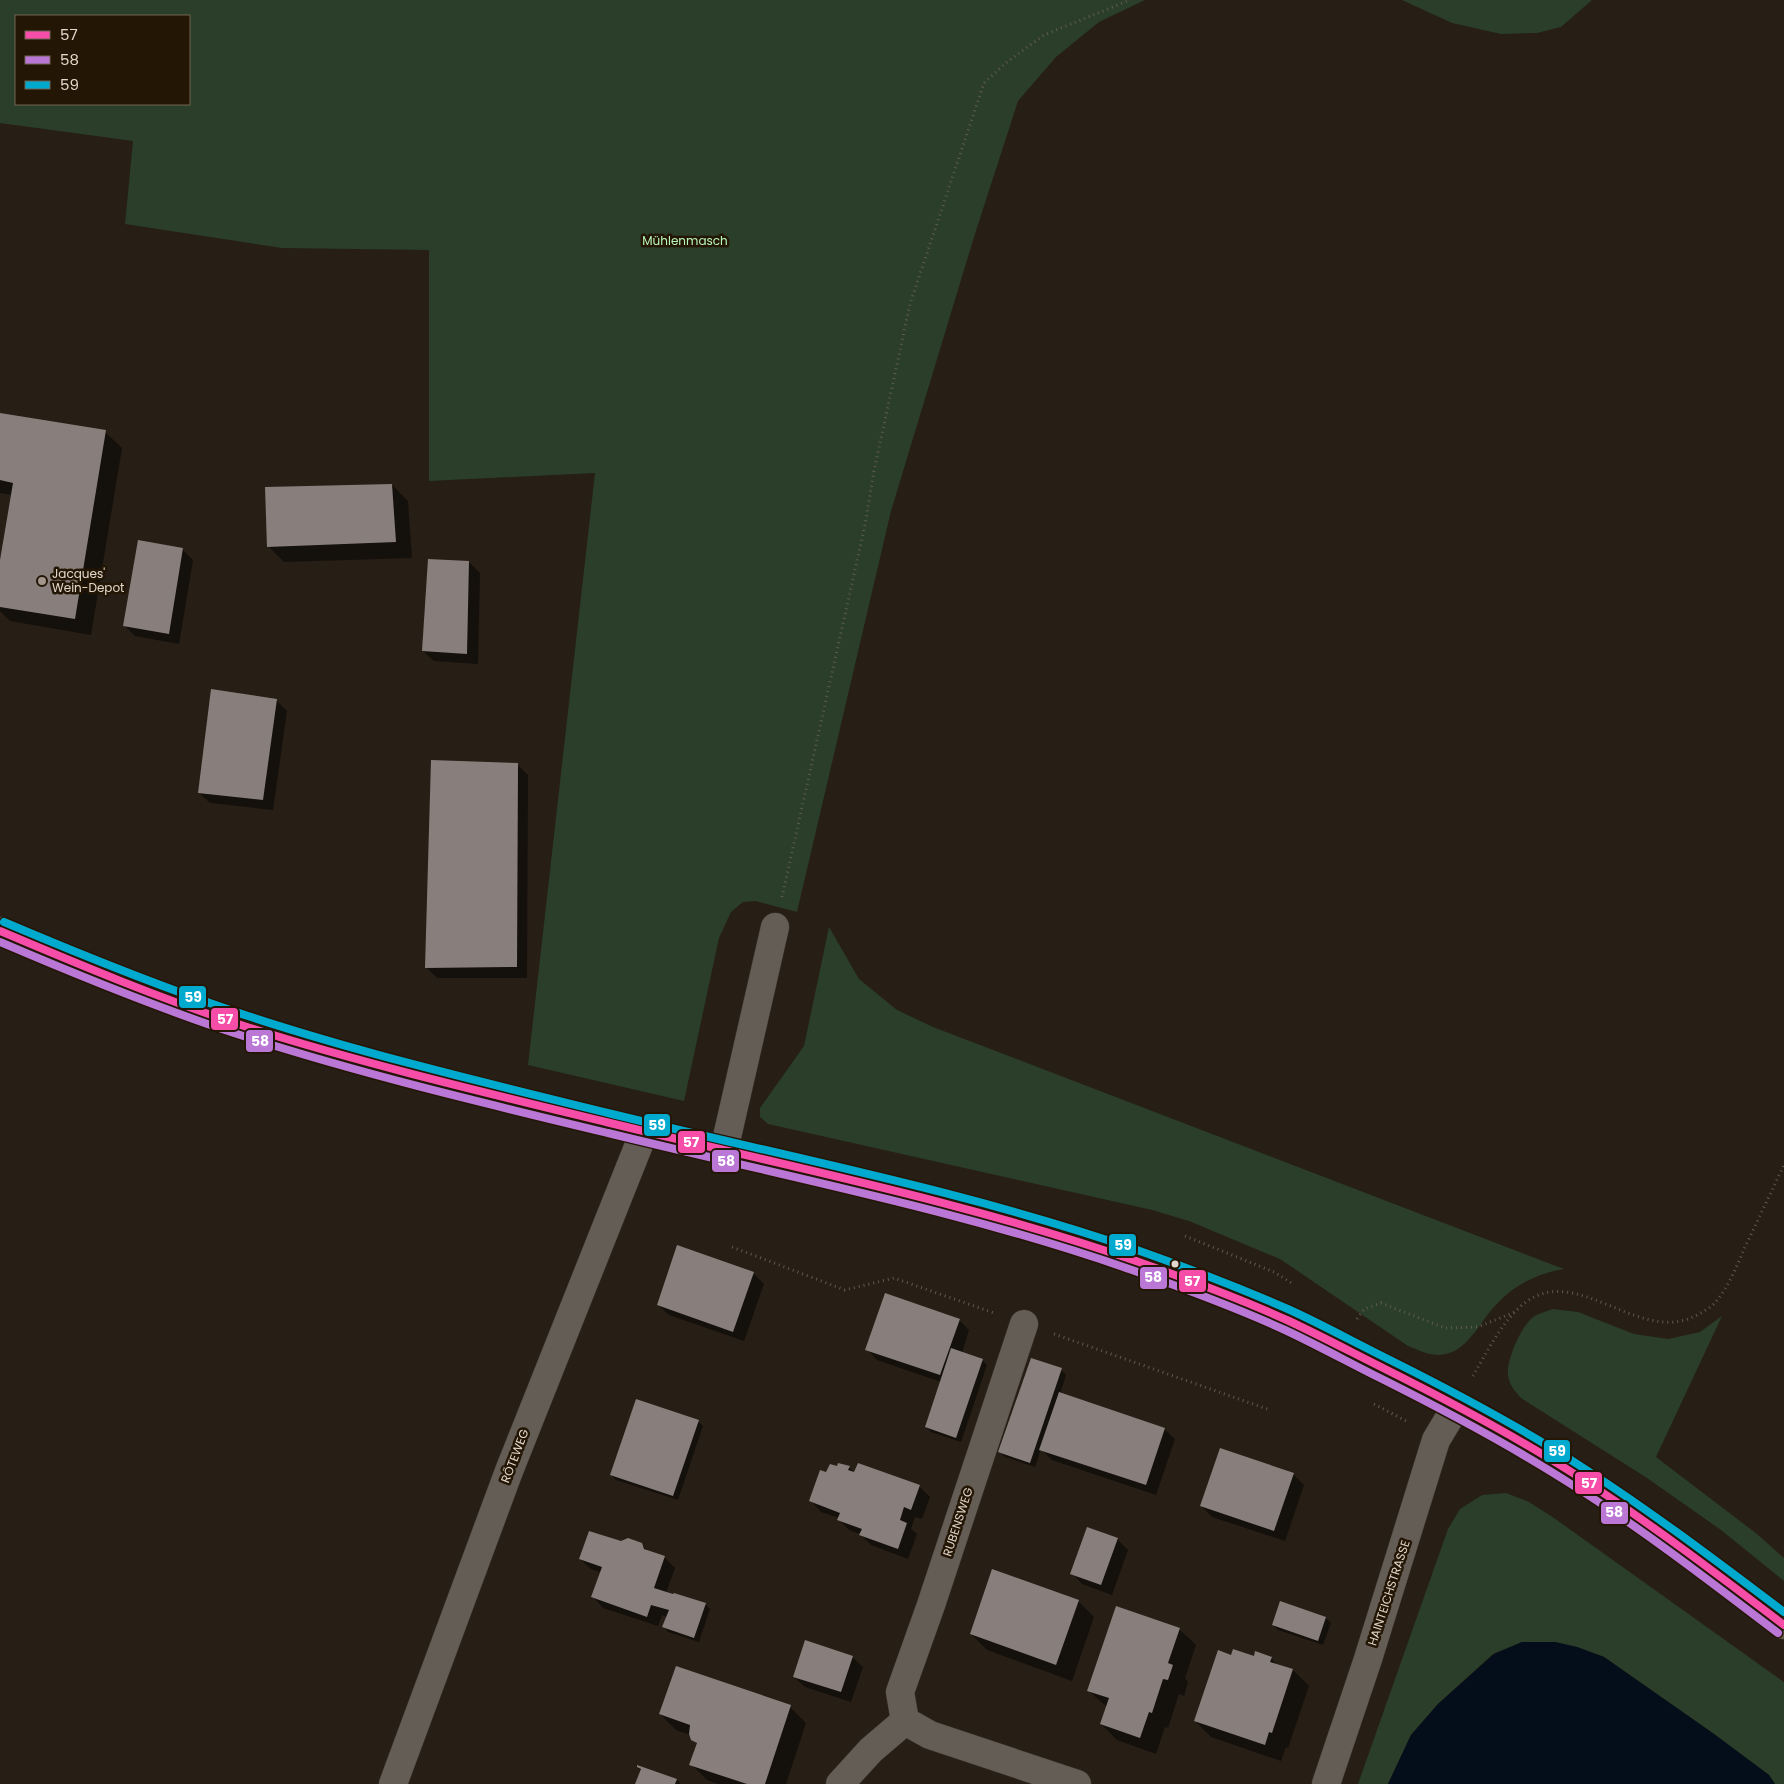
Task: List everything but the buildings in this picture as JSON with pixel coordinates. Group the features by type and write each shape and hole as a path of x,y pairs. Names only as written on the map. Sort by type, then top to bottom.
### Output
{"main road":[{"path":"0,931 92,970 201,1011 290,1039 546,1108 885,1187 1081,1243 1193,1282 1288,1321 1457,1405 1548,1457 1624,1508 1784,1625"}],"street":[{"path":"724,1150 775,927"},
{"name":"RÖTEWEG","path":"393,1784 508,1471 644,1132"},
{"name":"RUBENSWEG","path":"905,1721 900,1692 934,1596 1024,1324"},
{"name":"HAINTEICHSTRASSE","path":"1326,1784 1371,1650 1436,1440 1457,1405"},
{"path":"840,1784 871,1750 905,1721 930,1735 1077,1784"}],"path":[{"path":"775,927 865,525 874,471 910,304 984,83 1008,62 1044,36 1130,0"},
{"path":"1457,1405 1499,1332 1526,1302 1541,1295 1560,1290 1628,1314 1661,1322 1678,1323 1691,1319 1714,1305 1733,1275 1784,1165"},
{"path":"1354,1323 1364,1310 1381,1303 1445,1328 1478,1326 1515,1312"},
{"path":"1368,1401 1398,1416 1436,1440"}],"green space":[{"name":"Mühlenmasch","path":"0,0 1145,0 1099,22 1056,57 1018,101 974,237 891,511 797,912 755,901 743,902 731,912 719,938 684,1101 528,1065 595,473 429,481 429,250 282,248 125,224 133,141 0,123"},
{"path":"1402,0 1592,0 1561,27 1537,33 1501,34 1452,23"},
{"path":"829,927 859,979 897,1010 933,1027 1564,1269 1535,1277 1509,1293 1494,1307 1468,1341 1460,1347 1441,1355 1430,1354 1408,1346 1280,1259 1189,1221 1152,1210 768,1124 760,1117 760,1108 804,1046"},
{"path":"1553,1309 1578,1312 1634,1334 1668,1339 1700,1332 1722,1316 1656,1457 1757,1534 1784,1558 1784,1581 1721,1530 1647,1478 1521,1398 1511,1385 1508,1375 1512,1352 1520,1334 1530,1320"},
{"path":"1506,1493 1529,1502 1554,1518 1784,1682 1784,1784 1775,1784 1769,1775 1714,1734 1604,1657 1577,1647 1555,1642 1522,1642 1493,1654 1438,1704 1411,1735 1388,1784 1358,1784 1448,1529 1460,1509 1482,1495"}],"water":[{"path":"1522,1642 1555,1642 1577,1647 1604,1657 1714,1734 1769,1775 1775,1784 1388,1784 1411,1735 1438,1704 1494,1654"}],"transit line":[{"name":"59","path":"4,922 94,960 186,995 338,1044 520,1092 942,1192 1073,1229 1214,1278 1316,1322 1517,1427 1565,1456 1638,1505 1784,1612"},
{"name":"57","path":"0,931 151,993 213,1016 289,1040 472,1089 940,1202 1071,1240 1213,1289 1313,1333 1410,1381 1532,1448 1632,1512 1784,1625"},
{"name":"58","path":"0,942 175,1012 280,1048 420,1087 872,1195 1003,1229 1132,1270 1209,1298 1309,1342 1454,1416 1527,1457 1626,1521 1778,1633"}],"place":[{"name":"Jacques' Wein-Depot","path":"42,581"}]}
